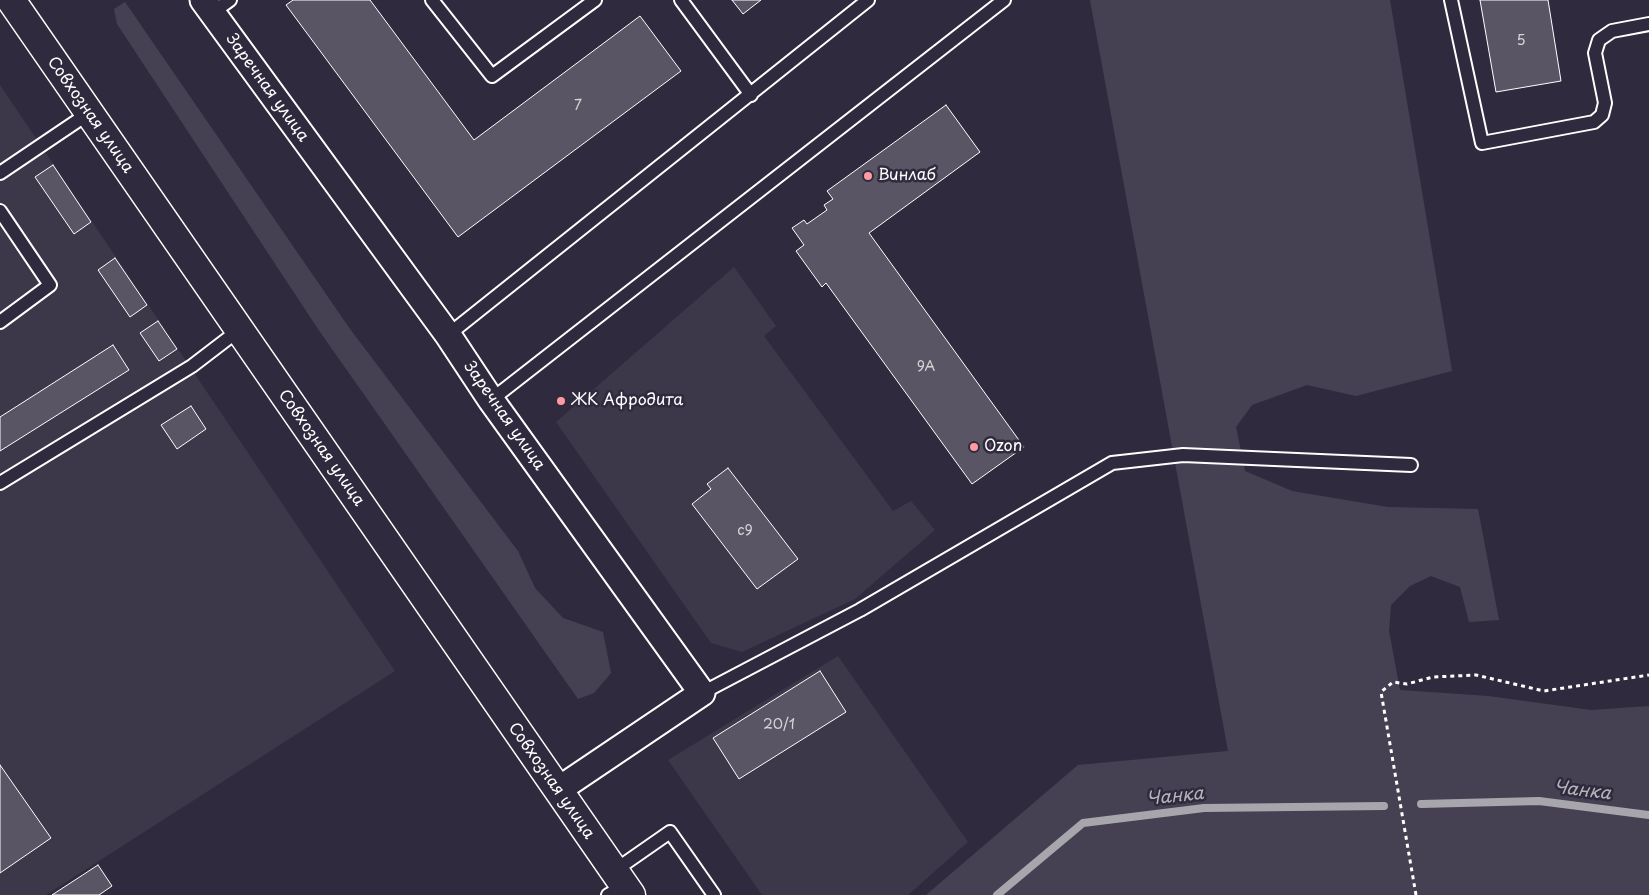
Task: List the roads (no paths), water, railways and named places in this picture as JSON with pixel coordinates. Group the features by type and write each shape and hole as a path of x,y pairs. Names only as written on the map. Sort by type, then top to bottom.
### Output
{"main road":[{"name":"Совхозная улица","path":"11,0 558,790 620,887"}],"street":[{"name":"Заречная улица","path":"215,4 448,335 491,400 702,692"},
{"path":"558,790 702,692"}],"lane":[{"path":"432,0 492,76 595,0"},
{"path":"681,0 751,95"},
{"path":"448,335 868,0"},
{"path":"491,400 1004,0"},
{"path":"1451,0 1482,143 1594,122 1602,115 1605,104 1595,53 1599,40 1612,31 1649,24"},
{"path":"0,173 89,113"},
{"path":"0,211 50,285 0,322"},
{"path":"0,483 192,366 239,330"},
{"path":"702,692 860,610 1112,463 1183,455 1411,465"},
{"path":"620,887 670,832 714,895"}],"waterway":[{"name":"Чанка","path":"1421,804 1539,801 1649,815"},
{"name":"Чанка","path":"997,895 1083,823 1204,808 1384,806"}],"place":[{"name":"Винлаб","path":"868,176"},
{"name":"ЖК Афродита","path":"561,401"},
{"name":"Ozon","path":"974,447"}]}
